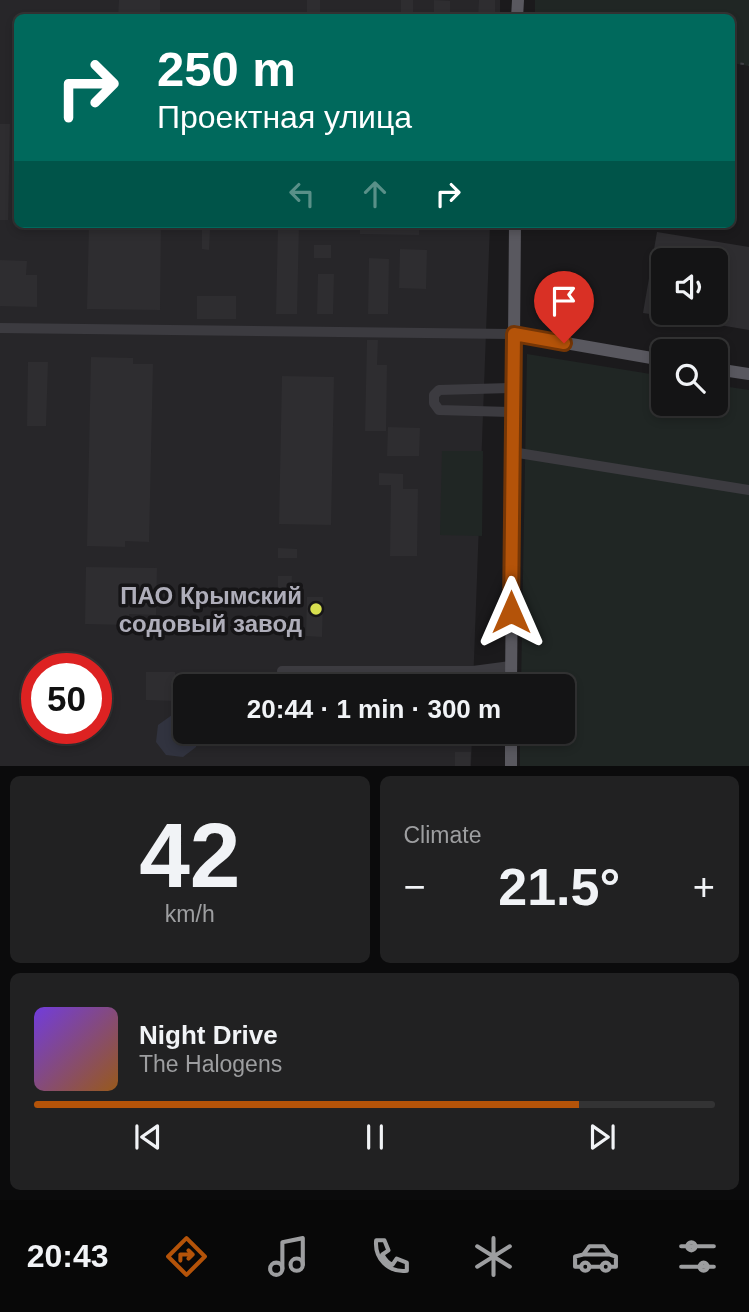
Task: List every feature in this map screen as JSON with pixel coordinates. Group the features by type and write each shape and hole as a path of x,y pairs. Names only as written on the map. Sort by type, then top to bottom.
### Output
{"main road":[{"path":"511,674 515,228"},
{"path":"514,334 651,358"},
{"path":"728,371 749,374"},
{"path":"510,766 511,744"}],"lane":[{"path":"0,328 514,334"},
{"path":"512,412 439,410 434,403 434,395 439,390 513,388"},
{"path":"512,452 749,490"},
{"path":"282,671 473,671 511,666"}],"shaded area":[{"path":"0,0 500,0 500,14 14,14 14,228 490,228 473,674 173,674 173,744 472,744 471,766 0,766"},
{"path":"535,0 749,0 749,66 735,64 735,14 535,14"},
{"path":"527,354 651,374 651,416 728,416 728,387 749,390 749,766 520,766 520,744 575,744 575,674 521,674"},
{"path":"442,451 483,451 482,536 440,535"}],"water":[{"path":"173,715 173,744 196,744 196,747 183,757 166,755 156,742 158,725"}],"building":[{"path":"119,0 160,0 160,13 118,14"},
{"path":"307,0 320,0 320,14 307,14"},
{"path":"401,0 413,0 413,14 401,14"},
{"path":"434,0 450,1 450,14 434,14"},
{"path":"479,0 495,0 495,14 478,14"},
{"path":"0,124 10,124 8,220 0,220"},
{"path":"89,228 161,228 160,310 87,309"},
{"path":"278,228 299,228 297,314 276,314"},
{"path":"360,228 419,228 419,235 360,234"},
{"path":"202,230 210,230 209,250 202,249"},
{"path":"657,232 749,247 749,330 719,325 728,325 728,248 654,248"},
{"path":"314,245 331,245 331,258 314,258"},
{"path":"400,249 427,250 426,289 399,288"},
{"path":"369,258 389,259 388,314 368,314"},
{"path":"0,260 27,261 26,275 37,275 37,307 0,306"},
{"path":"651,267 651,314 643,313"},
{"path":"318,274 334,274 333,314 317,314"},
{"path":"197,296 236,296 236,319 197,319"},
{"path":"367,340 378,340 377,365 387,365 386,431 365,431"},
{"path":"91,357 133,358 133,364 153,364 149,542 125,541 125,547 87,546"},
{"path":"28,362 48,362 46,426 27,426"},
{"path":"282,376 334,377 331,525 279,524"},
{"path":"388,427 420,428 419,456 387,456"},
{"path":"379,473 403,474 403,489 418,489 417,556 390,556 391,485 379,485"},
{"path":"278,548 297,549 297,558 278,558"},
{"path":"86,567 157,568 156,615 129,614 129,625 85,624"},
{"path":"278,576 292,576 291,598 278,598"},
{"path":"307,597 323,597 322,637 306,636"},
{"path":"146,672 175,672 173,701 146,700"},
{"path":"455,752 471,752 470,766 455,766"}],"place":[{"name":"ПАО Крымский содовый завод","path":"316,609"}],"route":[{"path":"511,612 514,334 564,343"}]}
